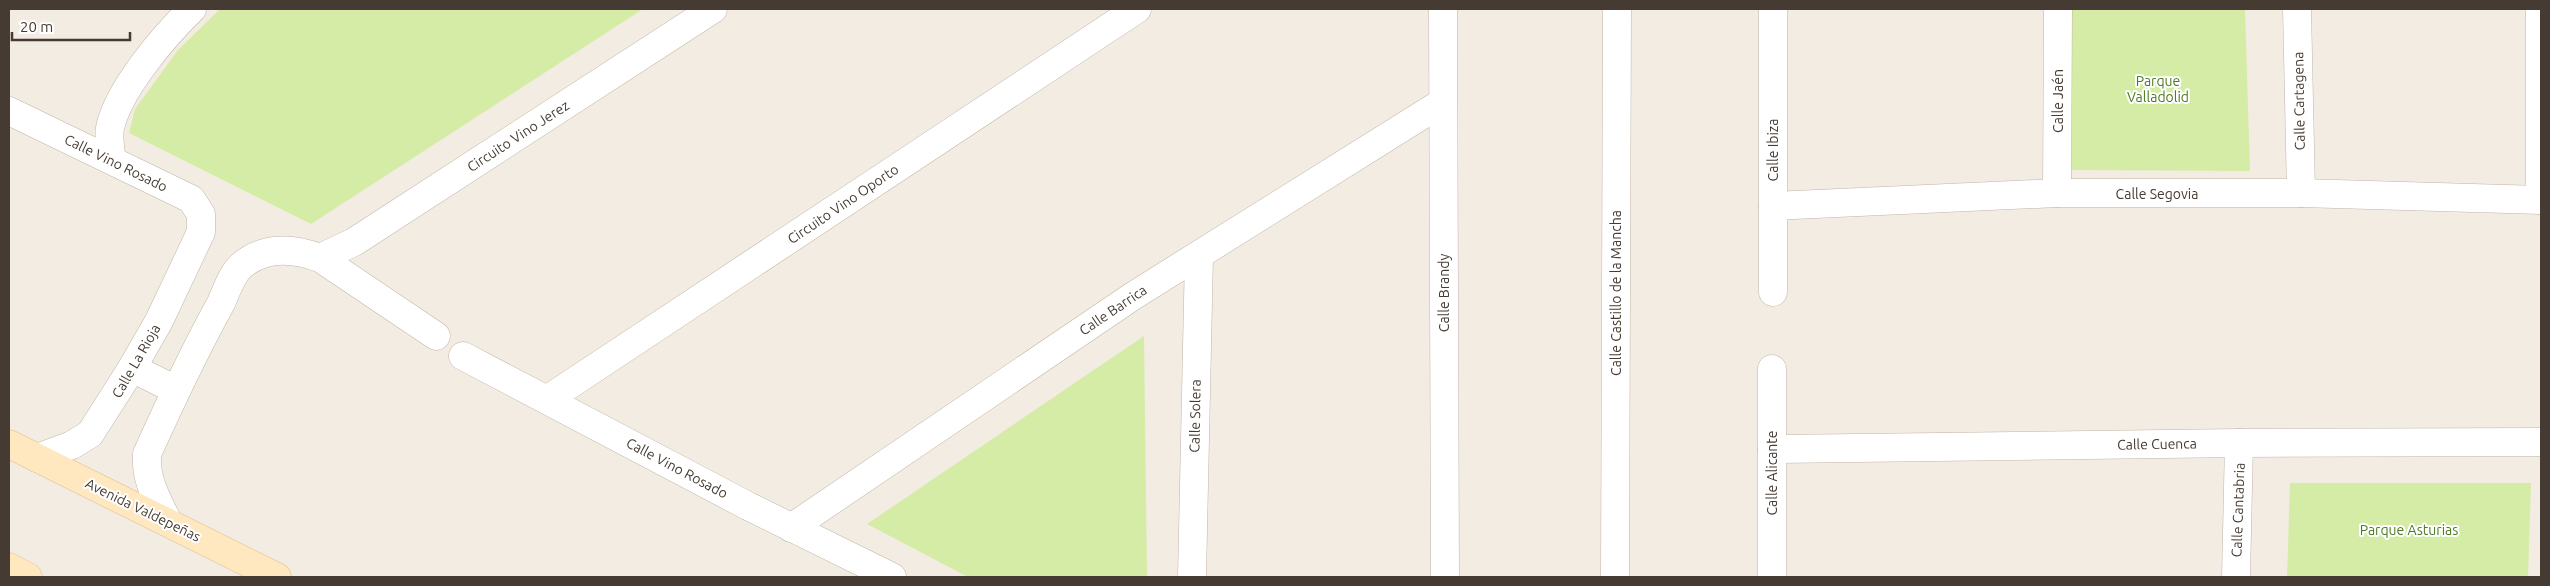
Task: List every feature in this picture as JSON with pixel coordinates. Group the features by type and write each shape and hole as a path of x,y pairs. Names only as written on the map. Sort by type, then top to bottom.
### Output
{"street":[{"path":"111,159 110,130 119,102 151,55 192,9"},
{"name":"Circuito Vino Oporto","path":"548,399 1137,9"},
{"name":"Calle Brandy","path":"1443,9 1446,577"},
{"name":"Calle Castillo de la Mancha","path":"1614,577 1617,9"},
{"name":"Calle Ibiza","path":"1773,9 1773,292"},
{"name":"Calle Jaén","path":"2057,193 2058,9"},
{"name":"Calle Cartagena","path":"2297,9 2301,194"},
{"path":"2540,9 2540,200"},
{"name":"Circuito Vino Jerez","path":"320,258 354,242 707,11"},
{"name":"Calle Barrica","path":"791,528 1133,296 1443,102"},
{"name":"Calle Vino Rosado","path":"9,111 191,199 201,214 201,232"},
{"name":"Calle Segovia","path":"1773,206 2057,193 2301,194 2540,200"},
{"name":"Calle La Rioja","path":"38,458 72,445 90,434 159,321 201,232"},
{"path":"168,522 149,483 146,468 147,454 176,390 240,267 257,256 278,250 300,251 320,258 436,336"},
{"name":"Calle Solera","path":"1192,577 1199,255"},
{"name":"Calle Vino Rosado","path":"463,356 791,528 892,577"},
{"path":"132,368 176,390"},
{"name":"Calle Alicante","path":"1772,369 1772,577"},
{"name":"Calle Cuenca","path":"1772,449 2239,443 2541,442"},
{"name":"Calle Cantabria","path":"2236,577 2239,443"},
{"name":"Avenida Valdepeñas","path":"9,444 277,577"},
{"path":"9,567 28,577"}],"green space":[{"path":"220,9 643,9 311,224 129,133 135,109 178,50"},
{"name":"Parque Valladolid","path":"2070,9 2245,9 2250,171 2070,170"},
{"path":"1144,336 1147,577 968,577 867,524"},
{"name":"Parque Asturias","path":"2290,483 2531,483 2528,577 2287,577"}]}
